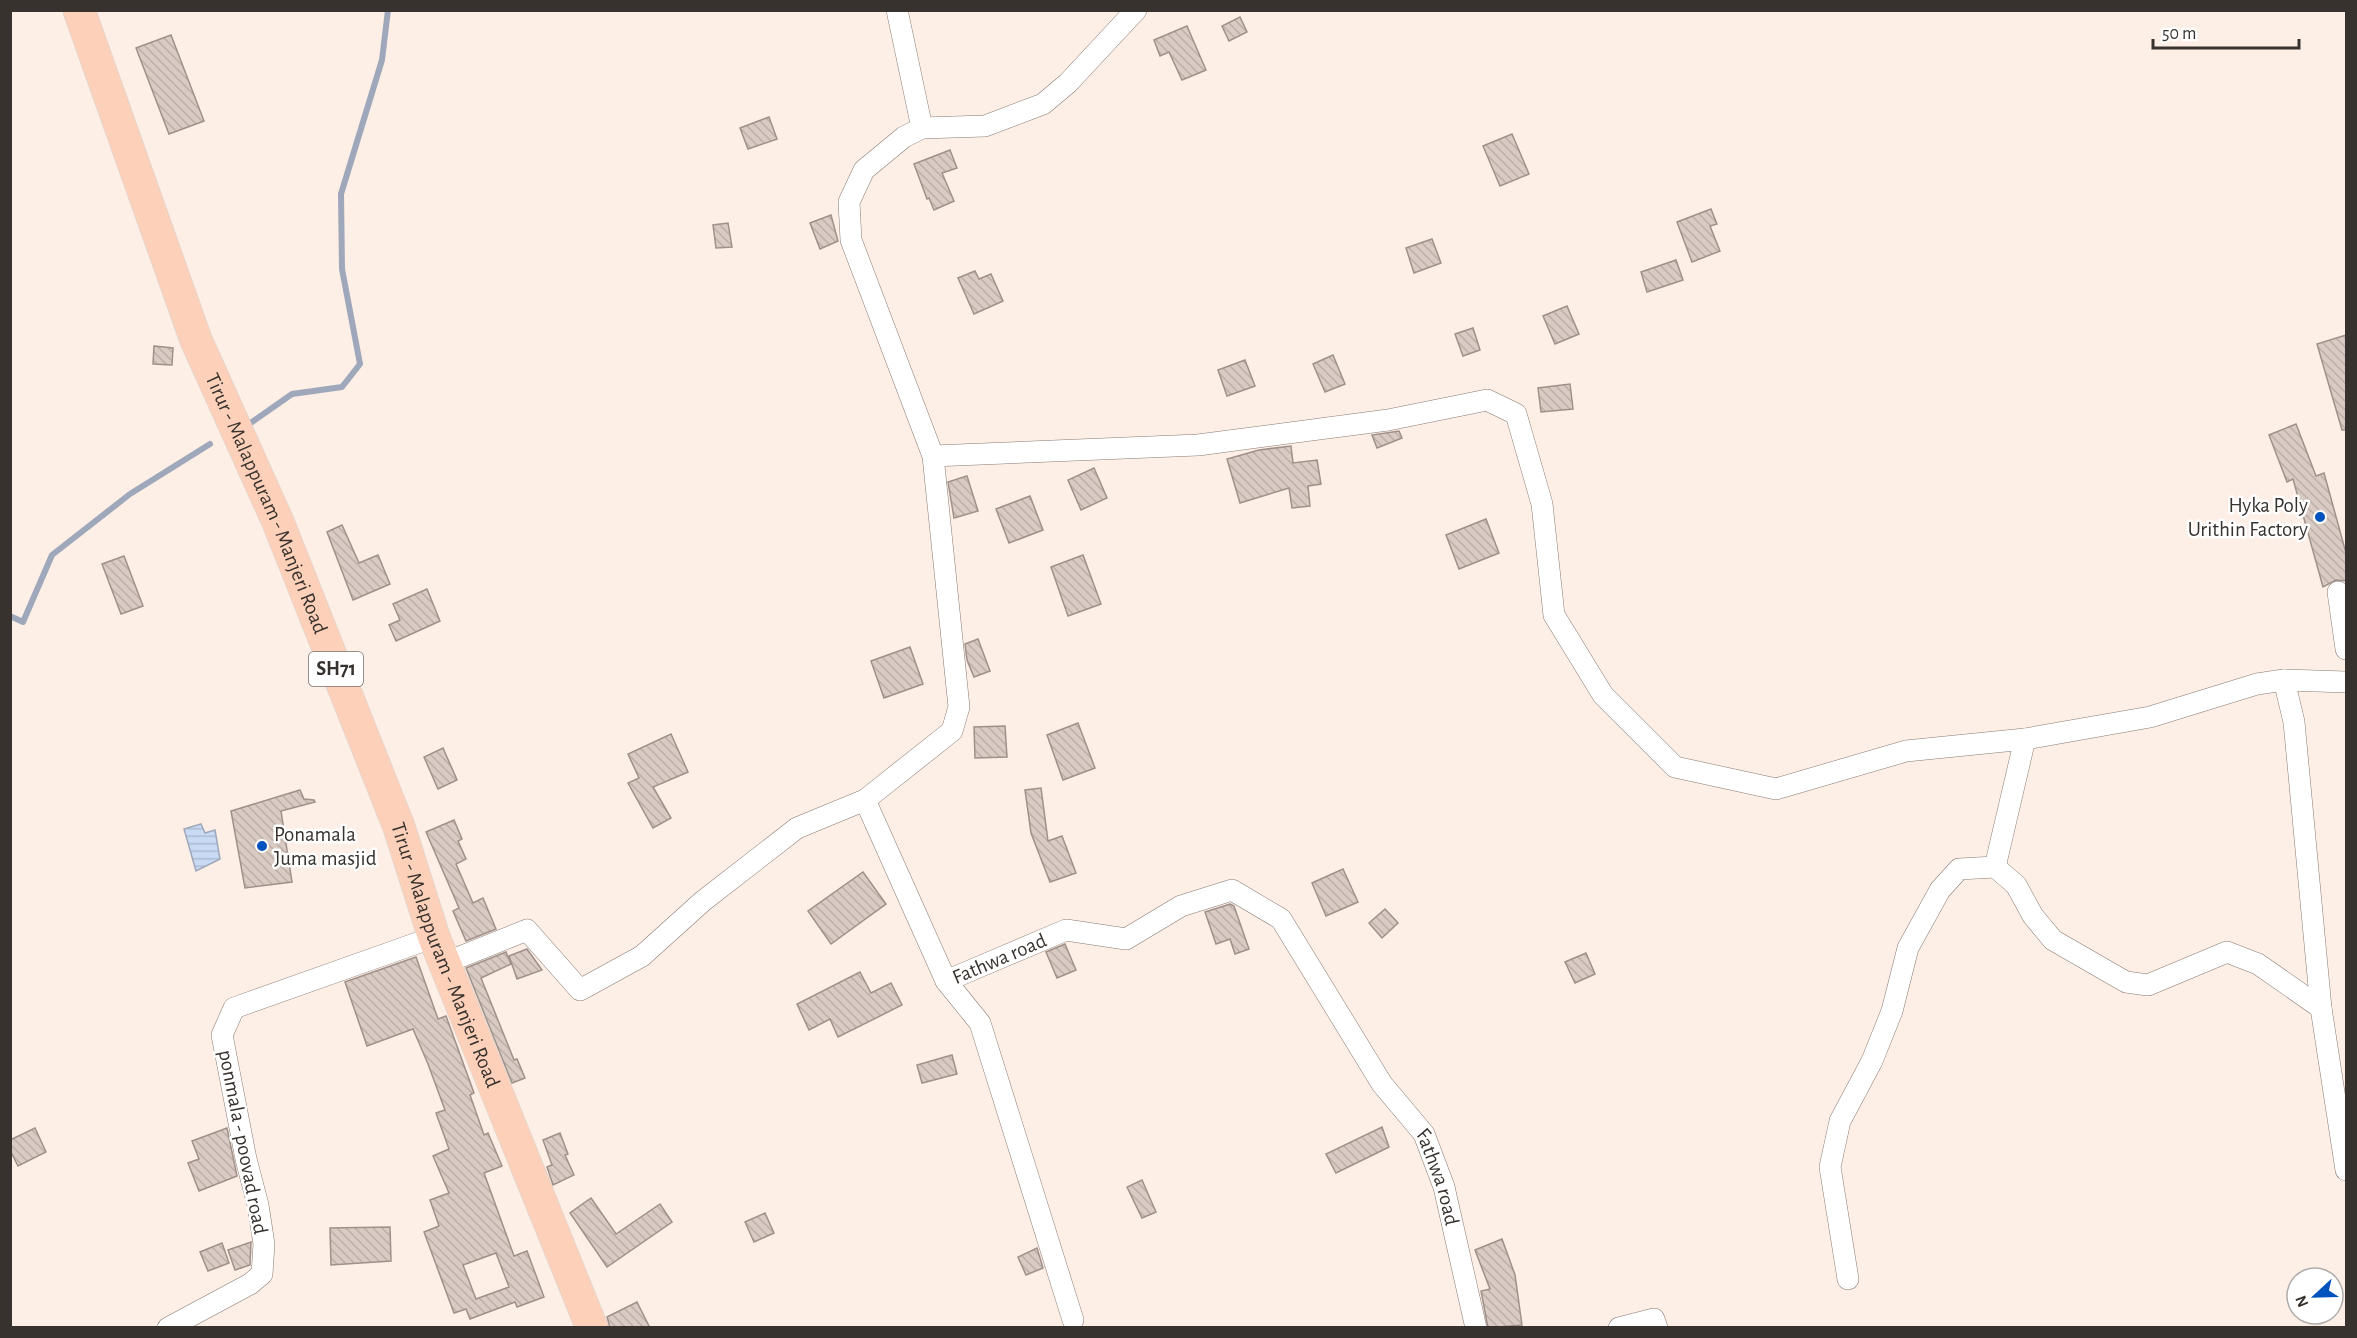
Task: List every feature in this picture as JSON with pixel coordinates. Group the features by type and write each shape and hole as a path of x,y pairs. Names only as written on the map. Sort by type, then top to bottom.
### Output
{"main road":[{"name":"Tirur - Malappuram - Manjeri Road","path":"79,10 196,340 282,533 399,827 440,950 592,1328"}],"street":[{"path":"897,10 922,128"},
{"path":"440,950 527,930 580,990 642,956 703,901 797,828 865,800 952,730 959,707 933,456 851,240 849,202 864,170 903,137 922,128 985,126 1043,104 1068,83 1136,10"},
{"path":"933,456 1198,445 1388,420 1487,400 1516,414 1542,504 1554,615 1604,695 1675,767 1776,789 1906,751 2025,739 2150,717 2248,686 2284,680 2346,682"},
{"path":"2338,592 2346,649"},
{"path":"2284,680 2294,722 2313,903 2321,1008 2346,1170"},
{"path":"1995,867 2025,739"},
{"name":"Fathwa road","path":"865,800 946,981 1066,930 1126,939 1181,906 1232,890 1281,919 1382,1084 1424,1134 1444,1186 1476,1328"},
{"path":"1848,1279 1830,1167 1840,1121 1872,1061 1892,1011 1908,948 1940,890 1959,869 1995,867 2016,885 2033,916 2053,940 2126,982 2148,985 2227,952 2258,964 2321,1008"},
{"name":"ponmala - poovad road","path":"168,1328 250,1284 262,1274 264,1244 258,1205 246,1159 222,1035 234,1008 440,950"},
{"path":"946,981 980,1023 1073,1320"},
{"path":"1619,1328 1654,1319 1657,1328"}],"water":[{"path":"201,824 205,833 215,830 220,859 196,871 184,829"}],"building":[{"path":"1240,17 1247,32 1229,41 1222,26"},
{"path":"1187,26 1206,70 1182,80 1169,52 1160,56 1154,40"},
{"path":"171,35 204,121 169,134 136,48"},
{"path":"769,117 777,139 748,149 740,128"},
{"path":"1512,134 1529,174 1500,186 1483,146"},
{"path":"950,150 957,168 942,173 954,201 934,210 929,198 927,199 914,164"},
{"path":"1711,209 1717,224 1710,226 1720,251 1692,262 1677,222"},
{"path":"831,215 838,241 820,249 810,223"},
{"path":"728,223 732,247 716,248 713,225"},
{"path":"1432,239 1441,263 1414,273 1406,248"},
{"path":"1676,260 1683,280 1647,292 1641,272"},
{"path":"975,271 979,279 991,274 1003,301 974,314 958,278"},
{"path":"1567,306 1579,334 1555,344 1543,316"},
{"path":"1473,328 1480,350 1463,356 1455,334"},
{"path":"2346,335 2346,430 2342,430 2317,344"},
{"path":"154,346 173,348 172,365 153,364"},
{"path":"1333,355 1345,384 1325,392 1313,364"},
{"path":"1245,360 1255,386 1227,396 1218,370"},
{"path":"1570,384 1573,409 1541,412 1538,388"},
{"name":"Hyka Poly Urithin Factory","path":"2296,424 2316,476 2324,473 2346,553 2346,581 2336,580 2323,587 2293,479 2287,482 2269,435"},
{"path":"1399,431 1402,438 1377,448 1372,435"},
{"path":"1291,446 1293,463 1317,460 1321,484 1308,486 1310,506 1292,508 1289,488 1240,503 1227,459 1259,450"},
{"path":"1094,468 1107,498 1081,510 1068,480"},
{"path":"967,476 978,511 954,518 948,482"},
{"path":"1030,496 1043,530 1009,543 996,509"},
{"path":"1486,519 1499,553 1459,569 1446,535"},
{"path":"342,525 359,563 378,555 390,584 353,600 327,532"},
{"path":"1083,555 1101,604 1068,616 1051,567"},
{"path":"124,556 143,606 121,614 102,564"},
{"path":"427,589 440,621 396,641 389,625 400,620 393,604"},
{"path":"978,639 990,671 974,677 967,660 965,644"},
{"path":"910,647 923,684 884,698 871,661"},
{"path":"1078,723 1095,768 1063,780 1047,735"},
{"path":"1005,726 1007,757 975,758 974,727"},
{"path":"671,734 688,772 653,787 671,818 653,828 628,783 639,778 628,754"},
{"path":"443,748 457,780 438,789 424,757"},
{"path":"1041,788 1048,841 1062,836 1076,873 1050,882 1031,833 1025,790"},
{"name":"Ponamala Juma masjid","path":"300,790 304,799 315,802 281,811 292,882 245,888 231,811"},
{"path":"454,820 462,839 458,841 466,859 456,864 473,903 483,898 496,929 466,941 453,911 459,908 426,832"},
{"path":"1343,869 1358,902 1326,916 1312,883"},
{"path":"863,872 886,904 831,944 808,911"},
{"path":"1230,904 1234,906 1249,949 1235,954 1230,939 1216,944 1205,912"},
{"path":"1385,909 1398,923 1382,938 1369,923"},
{"path":"1065,944 1076,970 1057,978 1046,952"},
{"path":"527,949 542,970 517,979 509,956"},
{"path":"506,952 511,964 481,978 514,1060 517,1059 525,1078 512,1083 466,968"},
{"path":"1586,953 1595,974 1575,983 1565,962"},
{"path":"416,957 438,1019 446,1016 474,1093 470,1095 484,1135 488,1133 502,1166 484,1173 514,1256 527,1251 544,1297 517,1307 515,1302 470,1319 466,1309 454,1313 424,1232 439,1226 430,1200 449,1193 433,1156 449,1149 436,1113 445,1110 413,1029 367,1046 345,982","holes":["496,1253 509,1287 476,1299 463,1265"]},
{"path":"860,972 871,993 891,983 902,1005 838,1037 830,1019 809,1030 797,1004"},
{"path":"952,1055 957,1074 922,1083 917,1065"},
{"path":"1382,1127 1389,1147 1336,1173 1326,1154"},
{"path":"35,1128 46,1152 18,1166 10,1150 10,1140"},
{"path":"227,1128 237,1176 199,1191 188,1163 199,1159 192,1141"},
{"path":"560,1133 568,1154 565,1155 574,1175 553,1185 547,1167 552,1165 543,1140"},
{"path":"1142,1180 1156,1212 1142,1218 1127,1187"},
{"path":"591,1198 616,1234 660,1204 672,1222 607,1267 570,1213"},
{"path":"765,1213 774,1233 754,1242 745,1222"},
{"path":"390,1227 391,1261 331,1265 330,1228"},
{"path":"1502,1239 1515,1275 1522,1325 1488,1328 1481,1291 1490,1289 1475,1250"},
{"path":"251,1242 250,1265 235,1270 228,1250"},
{"path":"222,1243 229,1263 208,1271 200,1252"},
{"path":"1037,1248 1043,1268 1026,1275 1018,1257"},
{"path":"637,1302 650,1328 610,1328 607,1317"}],"waterway":[{"path":"252,422 292,394 342,387 360,364 342,269 341,194 382,60 388,10"},
{"path":"10,616 23,622 52,555 130,494 210,444"}],"place":[{"name":"Hyka Poly Urithin Factory","path":"2320,517"},
{"name":"Ponamala Juma masjid","path":"262,846"}]}
